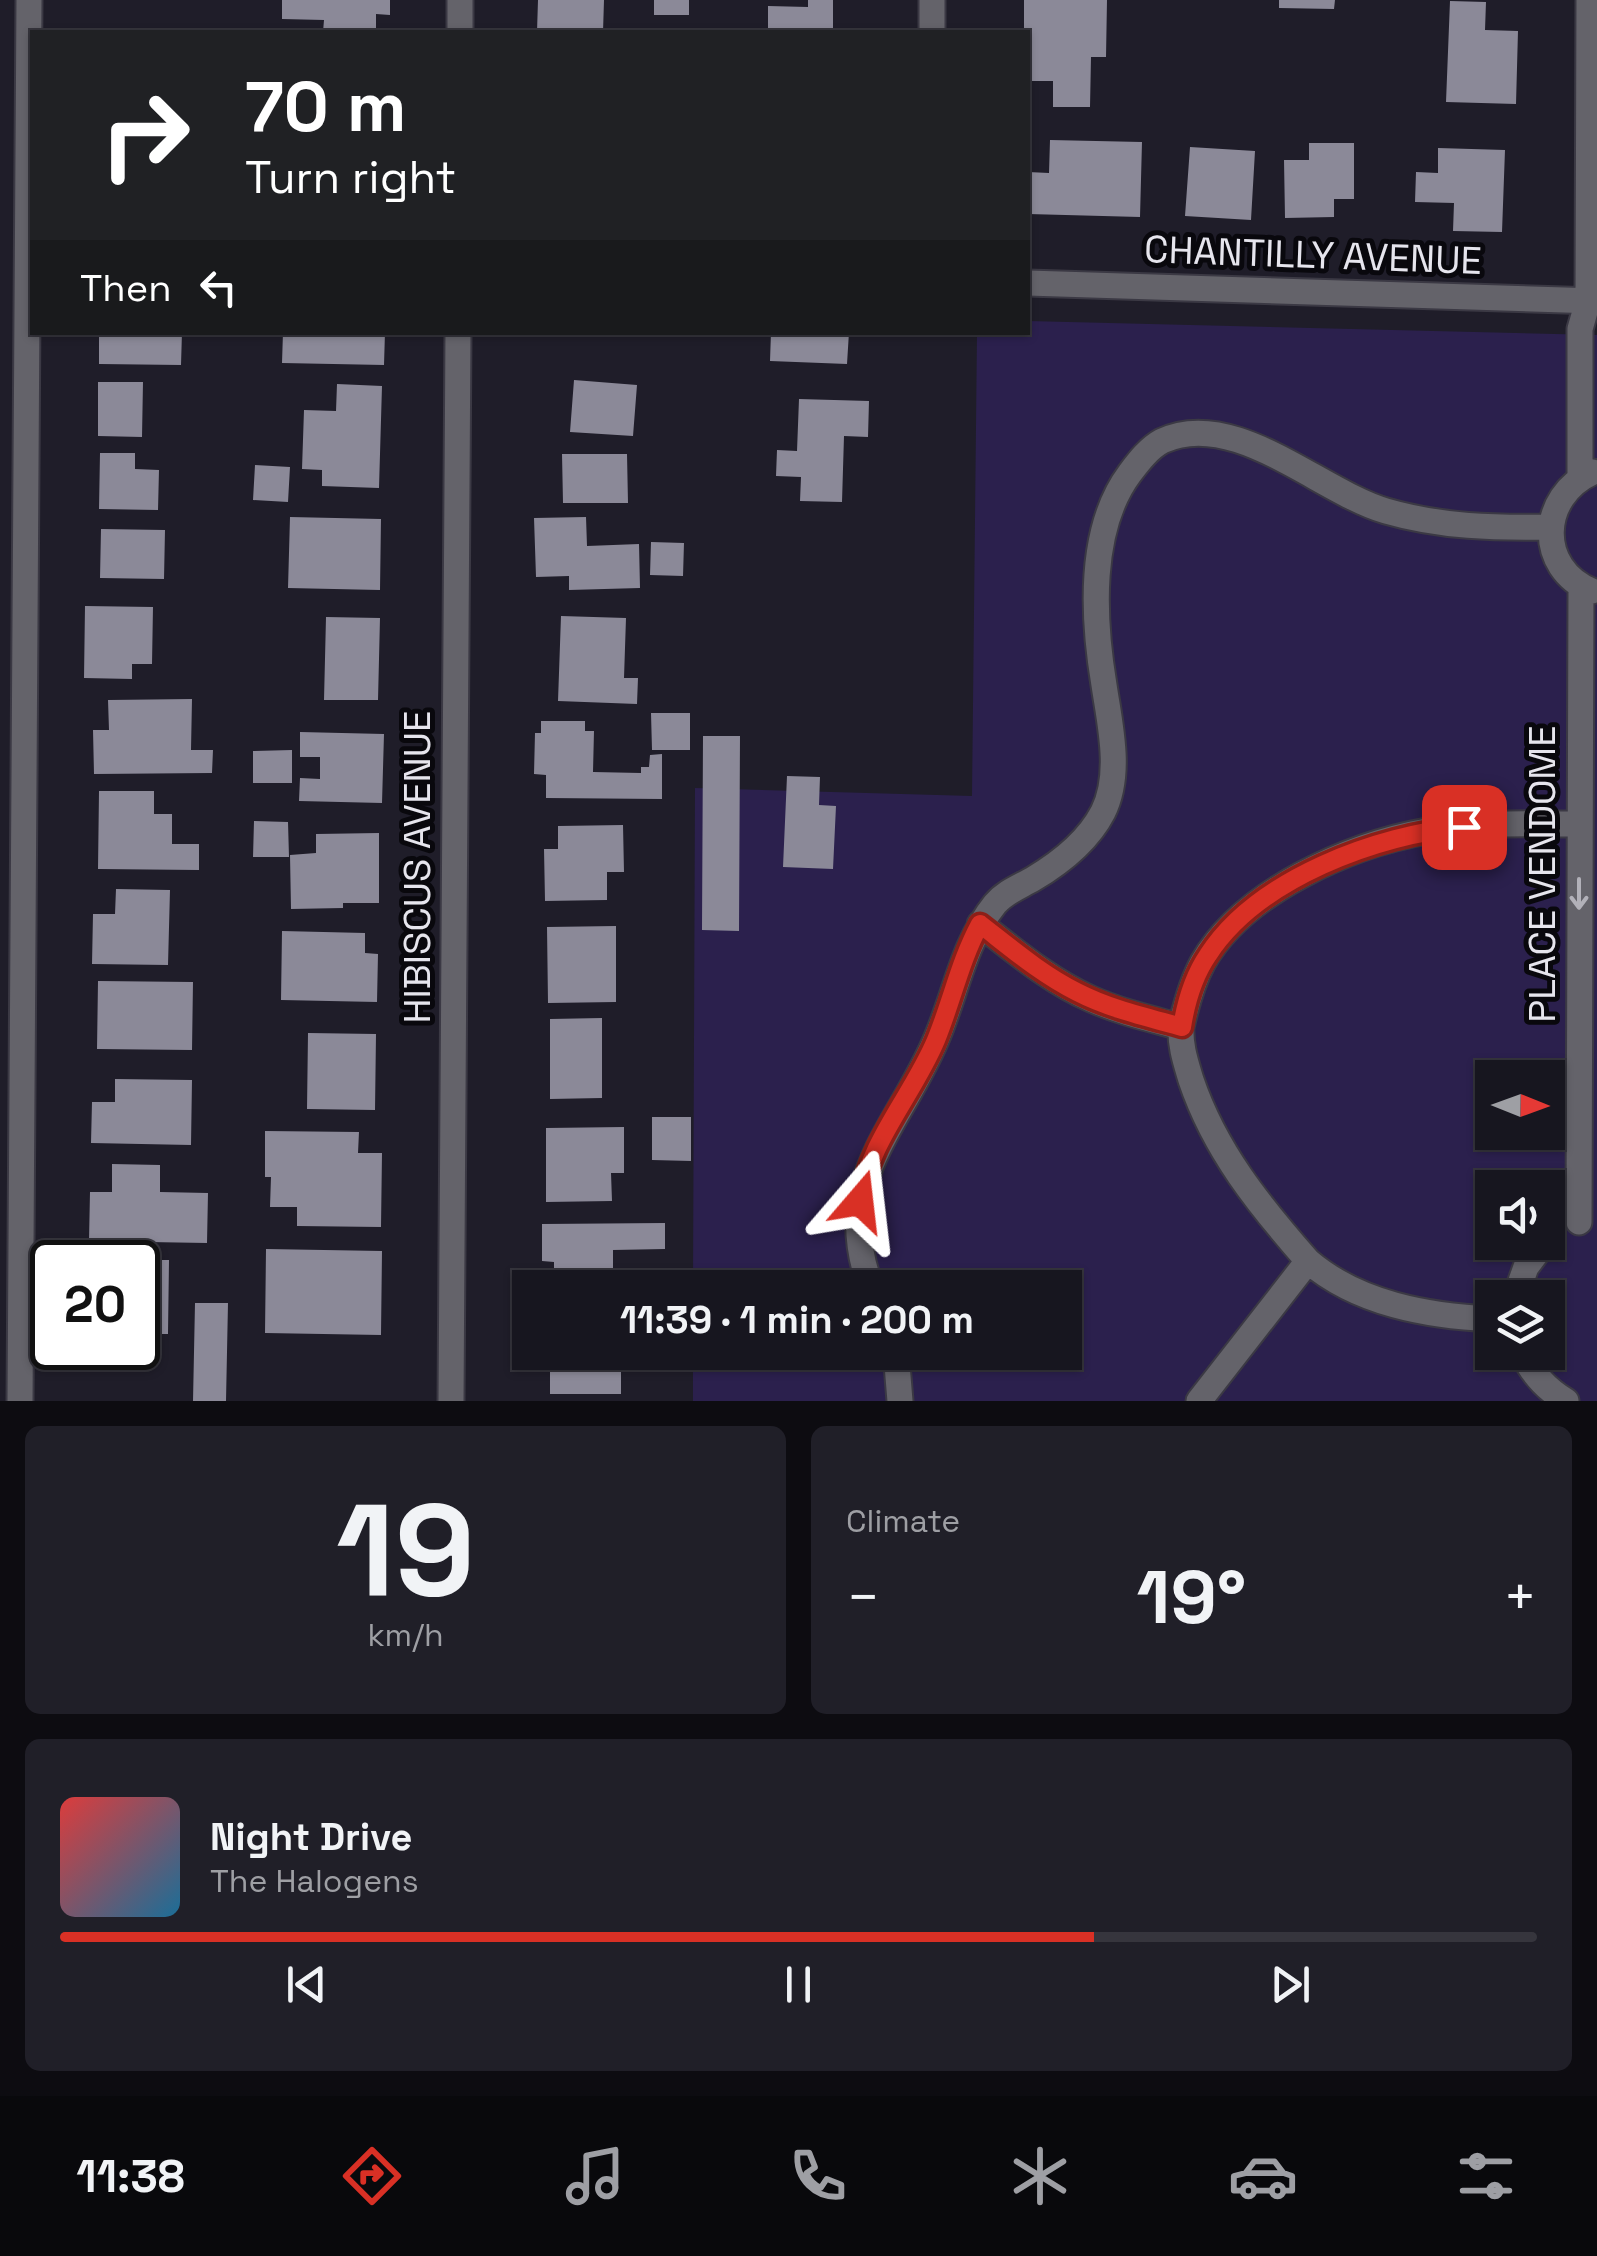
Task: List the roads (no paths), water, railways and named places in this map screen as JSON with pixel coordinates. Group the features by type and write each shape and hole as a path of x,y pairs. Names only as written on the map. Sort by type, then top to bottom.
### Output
{"street":[{"path":"20,1401 29,0"},
{"path":"460,0 460,30"},
{"path":"932,0 932,30"},
{"path":"866,1270 860,1251 864,1183 878,1147 936,1040 964,956 980,924 1002,896 1056,865 1073,850 1106,805 1111,785 1112,744 1102,676 1098,575 1107,514 1136,466 1156,445 1168,439 1192,434 1223,436 1264,451 1363,503 1396,514 1476,528 1552,527 1565,492 1588,475 1580,329 1592,301 1589,0"},
{"name":"CHANTILLY AVENUE","path":"1030,282 1592,301"},
{"name":"HIBISCUS AVENUE","path":"451,1401 458,335"},
{"name":"PLACE VENDOME","path":"1552,527 1558,562 1589,590 1579,824 1588,1220 1565,1232"},
{"path":"1475,1317 1390,1304 1343,1285 1308,1260 1261,1206 1219,1145 1186,1063 1182,1027 1196,978 1214,945 1262,901 1318,868 1375,844 1428,831 1579,824"},
{"path":"980,924 1033,965 1078,993 1110,1007 1182,1027"},
{"path":"1199,1401 1308,1260"},
{"path":"897,1370 900,1401"},
{"path":"1531,1370 1542,1384 1566,1401"}]}
